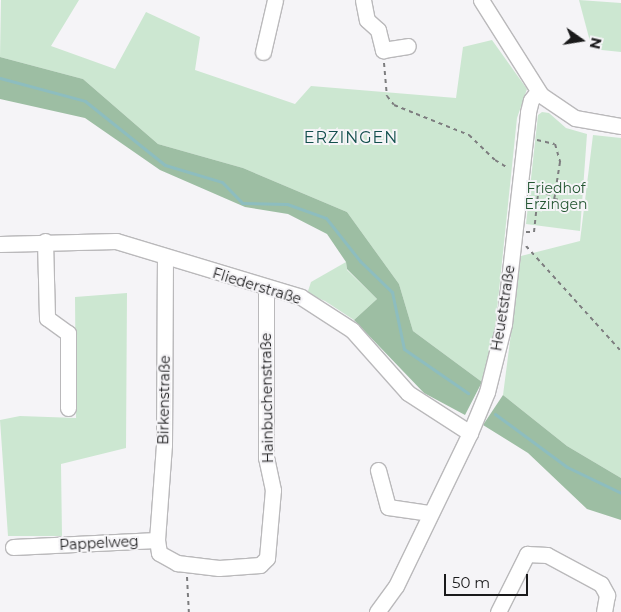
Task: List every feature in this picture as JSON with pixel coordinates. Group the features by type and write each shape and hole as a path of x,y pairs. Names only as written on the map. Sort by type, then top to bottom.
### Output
{"street":[{"path":"263,52 275,0"},
{"path":"363,0 367,20 378,30 383,50 408,46"},
{"path":"481,0 538,91 556,107 575,118 621,126"},
{"name":"Heuetstraße","path":"377,612 396,586 429,514 470,433 486,392 504,324 525,138 531,100 538,91"},
{"path":"45,241 47,318 68,333 68,408"},
{"name":"Fliederstraße","path":"0,244 45,241 116,241 165,259 301,297 328,312 352,330 408,393 470,433"},
{"name":"Birkenstraße","path":"157,540 164,445 165,259"},
{"name":"Hainbuchenstraße","path":"260,565 267,558 273,490 266,458 266,288"},
{"path":"378,470 388,507 429,514"},
{"name":"Pappelweg","path":"13,547 157,540 159,553 177,563 219,568 260,565"},
{"path":"498,612 527,554 547,555 601,584 607,595 604,612"}],"path":[{"path":"383,50 387,96 394,105 469,135 505,167 521,170"},
{"path":"525,138 555,144 560,162 554,199 574,202"},
{"path":"514,234 534,232 538,193 555,195"},
{"path":"514,234 621,352"},
{"path":"187,564 189,612"}],"green space":[{"path":"1,0 79,0 51,46 115,69 146,12 200,37 195,70 295,104 311,86 456,98 463,47 492,40 527,89 517,118 495,329 482,382 413,331 399,284 347,212 243,168 158,144 83,79 0,57"},
{"path":"579,0 621,3 621,52 592,49"},
{"path":"0,57 83,79 158,144 243,168 347,212 399,284 413,331 482,382 465,415 424,393 354,320 377,299 347,269 346,262 327,234 288,214 245,207 160,170 85,118 0,99"},
{"name":"Friedhof Erzingen","path":"542,112 549,113 566,128 587,134 580,231 526,224 538,115"},
{"path":"593,135 621,138 621,478 567,446 503,395 521,256 580,241"},
{"path":"346,262 347,270 377,299 354,320 325,301 307,294 311,282"},
{"path":"127,293 126,448 61,464 62,536 8,536 0,420 20,416 76,418 75,297"},
{"path":"503,395 567,446 621,478 621,520 587,509 528,453 483,425"}],"waterway":[{"path":"0,78 85,101 165,165 222,182 242,203 287,204 326,218 360,261 392,292 404,349 468,393"},
{"path":"495,414 567,467 621,493"}],"district":[{"name":"ERZINGEN","path":"351,138"}]}
